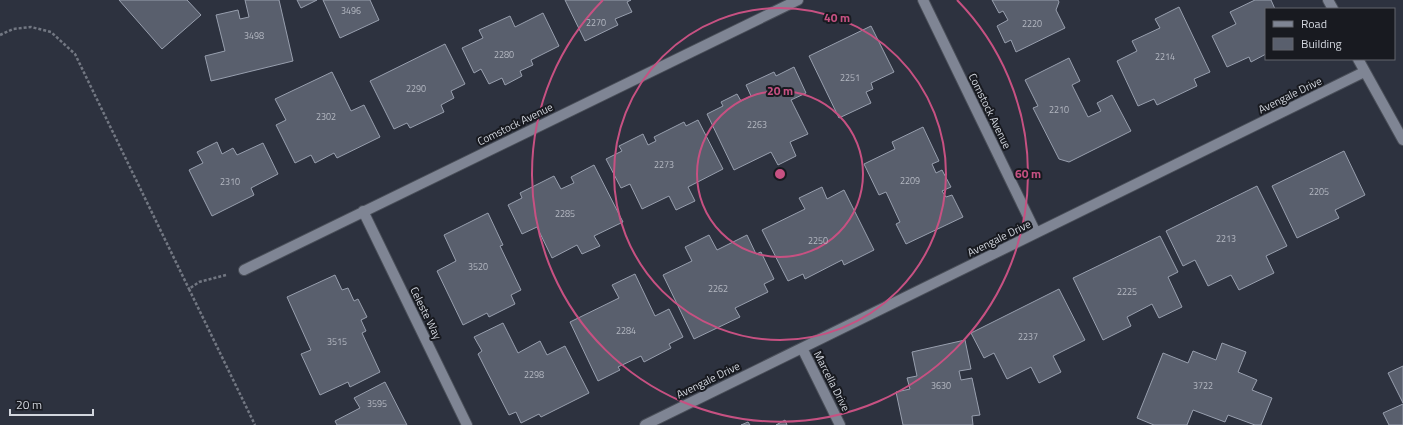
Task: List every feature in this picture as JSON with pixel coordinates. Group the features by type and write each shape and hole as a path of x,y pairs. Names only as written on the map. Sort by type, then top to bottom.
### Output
{"street":[{"name":"Comstock Avenue","path":"244,270 798,0"},
{"name":"Comstock Avenue","path":"923,0 1036,233"},
{"path":"1358,60 1403,140"},
{"name":"Avengale Drive","path":"645,425 1364,72"},
{"name":"Celeste Way","path":"363,211 467,425"},
{"name":"Marcella Drive","path":"802,348 840,425"}],"path":[{"path":"0,35 14,29 32,28 51,32 75,54 255,425"},
{"path":"189,289 199,282 244,270"}],"building":[{"path":"119,0 187,0 201,15 162,49"},
{"path":"245,0 279,0 293,61 211,81 205,56 225,51 216,15 238,10 240,19 249,17"},
{"path":"297,0 317,0 301,8"},
{"path":"323,0 370,0 379,20 340,38"},
{"path":"565,0 631,0 627,2 632,12 615,19 618,25 585,41"},
{"path":"992,0 1058,0 1059,2 1056,10 1065,28 1016,52 1011,40 1005,43 997,26 1008,20 1003,11 999,13"},
{"path":"1255,0 1271,0 1275,8 1265,8 1265,55 1251,62 1249,57 1227,67 1212,36 1236,24 1230,12"},
{"path":"1179,7 1210,72 1194,79 1197,86 1157,105 1154,99 1138,106 1117,61 1137,51 1132,41 1160,28 1155,19"},
{"path":"543,13 559,46 531,60 533,65 520,71 522,76 505,85 502,78 489,84 481,69 474,73 462,48 483,38 479,30 510,16 515,27"},
{"path":"871,26 894,72 871,83 873,89 866,92 871,103 839,118 809,56"},
{"path":"445,44 465,84 451,91 454,98 441,105 444,112 410,128 407,123 394,129 370,81"},
{"path":"1069,58 1080,81 1072,85 1088,117 1101,111 1097,103 1112,95 1131,131 1069,162 1059,159 1033,108 1038,106 1025,80"},
{"path":"794,67 806,93 791,100 808,134 790,142 796,156 778,165 771,152 734,170 707,114 723,106 721,102 737,94 741,101 751,96 746,85 774,72 776,76"},
{"path":"332,72 351,111 364,105 380,137 337,158 334,153 315,163 311,155 295,163 276,125 286,120 275,99"},
{"path":"698,120 723,169 688,187 695,201 676,210 669,196 642,209 630,184 621,188 606,159 622,151 619,146 643,134 648,145 656,141 654,137 684,122 686,126"},
{"path":"923,127 939,161 932,164 936,173 942,170 951,187 942,191 946,197 952,195 963,217 906,244 896,224 900,222 886,192 879,195 864,164 895,149 892,142"},
{"path":"217,142 222,154 233,148 237,155 263,143 278,174 251,188 254,195 212,216 189,170 203,163 197,152"},
{"path":"1344,151 1365,195 1335,210 1339,218 1297,238 1272,186"},
{"path":"594,165 623,222 594,236 600,246 582,254 577,245 552,258 537,227 522,234 508,205 522,198 520,193 554,176 561,189 574,183 571,177"},
{"path":"1257,186 1287,246 1266,256 1274,273 1239,290 1231,275 1208,286 1195,260 1183,266 1166,231"},
{"path":"822,187 827,199 844,190 874,250 844,265 842,260 805,279 803,274 788,281 762,230 805,209 799,198"},
{"path":"488,213 503,245 500,246 521,290 511,295 515,304 489,317 487,313 463,325 437,271 456,261 444,235"},
{"path":"709,235 717,250 747,235 756,254 761,252 774,279 764,284 768,292 735,308 740,317 694,339 663,275 692,261 685,247"},
{"path":"1160,236 1178,272 1168,277 1182,307 1159,318 1152,304 1127,317 1131,326 1103,340 1073,278"},
{"path":"635,274 655,316 669,309 683,337 669,344 671,348 644,362 641,356 618,367 620,370 598,381 570,322 619,298 612,285"},
{"path":"335,275 342,290 348,288 354,301 358,299 367,317 361,320 366,331 362,333 380,372 350,387 348,382 320,395 301,354 311,350 287,297"},
{"path":"1059,289 1085,340 1053,356 1061,372 1039,383 1031,367 1007,379 994,353 984,358 971,333"},
{"path":"503,323 518,353 540,341 547,355 565,346 589,393 541,417 539,414 521,423 516,412 509,415 478,354 482,351 474,337"},
{"path":"965,340 971,369 959,371 961,380 972,378 980,415 972,416 973,425 903,425 896,392 910,389 907,378 917,376 912,352"},
{"path":"1222,343 1246,352 1238,372 1257,380 1252,390 1272,398 1261,425 1255,425 1228,415 1225,422 1193,410 1187,425 1154,425 1137,418 1163,353 1188,363 1193,351 1216,360"},
{"path":"1403,366 1403,403 1388,373"},
{"path":"385,382 407,425 337,425 335,421 360,408 354,398"},
{"path":"1403,404 1403,425 1389,425 1383,413"},
{"path":"785,420 787,425 776,425"},
{"path":"748,422 750,425 741,425"}]}
